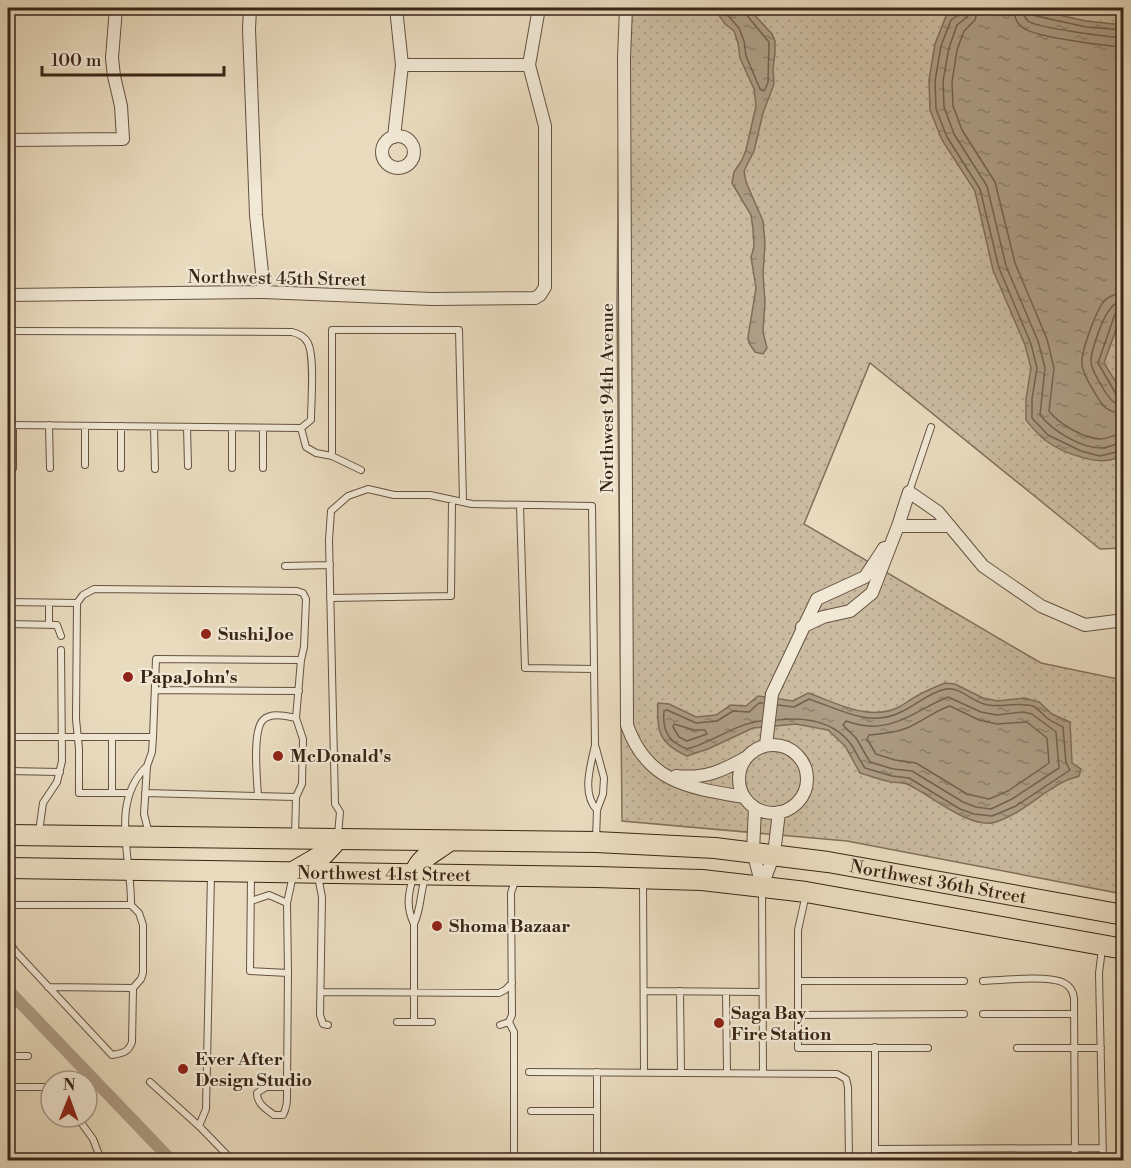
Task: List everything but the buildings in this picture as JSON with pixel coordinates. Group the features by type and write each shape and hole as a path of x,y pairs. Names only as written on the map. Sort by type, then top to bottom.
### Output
{"main road":[{"name":"Northwest 41st Street","path":"8,835 596,842 753,851"},
{"path":"251,871 253,839"},
{"path":"293,872 324,854 338,839"},
{"path":"338,839 342,855 365,873"},
{"path":"420,874 423,858 449,841"},
{"path":"596,842 596,876"},
{"name":"Northwest 36th Street","path":"753,851 847,865 1116,914"},
{"name":"Northwest 41st Street","path":"8,868 596,876 702,880 762,886"},
{"name":"Northwest 36th Street","path":"762,886 1124,949"},
{"path":"1102,945 1116,914"}],"street":[{"path":"8,140 123,139 121,106 112,58 116,8"},
{"path":"250,8 256,215 264,292"},
{"path":"394,137 402,65 396,8"},
{"path":"402,65 529,65 539,8"},
{"name":"Northwest 94th Avenue","path":"626,8 624,70 627,725 634,745 646,761 663,775 684,785 744,796"},
{"name":"Northwest 45th Street","path":"8,295 264,292 421,299 521,300 535,298 542,291 545,281 545,126 529,65"},
{"path":"802,627 823,618 850,611 872,593 909,492 938,512 983,566 1041,606 1085,625 1124,620"},
{"path":"898,526 950,526"},
{"path":"766,746 772,694 816,599 865,577 898,526"},
{"path":"663,775 690,778 720,772 756,750 777,745 788,748 798,755 804,764 808,775 803,797 795,805 779,812 763,812 755,808 744,796 739,778 741,766 747,757"},
{"path":"755,808 753,851 762,886"},
{"path":"762,886 774,854 779,812"}],"lane":[{"path":"332,456 332,330 459,330 463,502"},
{"path":"8,331 292,332 302,335 308,343 311,356 311,420 301,428 10,425 13,468"},
{"path":"49,425 50,468"},
{"path":"85,426 85,465"},
{"path":"120,468 121,426"},
{"path":"154,427 154,469"},
{"path":"187,427 188,466"},
{"path":"909,492 931,427"},
{"path":"232,428 232,468"},
{"path":"263,428 263,468"},
{"path":"301,428 306,447 361,470"},
{"path":"338,839 340,812 335,804 330,598 331,511 348,496 368,489 394,495 430,495 463,502 520,506 592,506 595,744 588,797 597,810"},
{"path":"330,598 451,596 452,500"},
{"path":"520,506 525,668 594,669"},
{"path":"285,566 330,565"},
{"path":"129,793 79,793 77,603 83,595 94,589 297,591 303,593 306,599 304,647 296,718 303,739 302,784 296,796 295,839"},
{"path":"8,602 77,603"},
{"path":"48,624 49,603"},
{"path":"8,624 57,625 61,636"},
{"path":"38,836 43,802 54,789 60,772 63,737 61,650"},
{"path":"152,838 145,824 145,794 147,766 152,752 156,659 301,660"},
{"path":"155,690 299,691"},
{"path":"258,796 257,730 262,720 270,715 296,718"},
{"path":"8,737 153,737"},
{"path":"112,737 112,793"},
{"path":"595,744 604,778 603,794 597,810 596,842"},
{"path":"8,940 15,951 112,1055 130,1049 133,988 143,974 143,925 139,913 131,905 125,805 136,777 147,766"},
{"path":"8,771 60,772"},
{"path":"145,794 296,796"},
{"path":"199,1126 206,1108 211,871"},
{"path":"251,871 250,971 288,973"},
{"path":"287,1087 266,1087 257,1093 257,1098 267,1110 279,1116 286,1109 287,1087 288,889 293,872"},
{"path":"317,872 322,897 321,1020 328,1025"},
{"path":"414,924 408,911 408,893 420,874"},
{"path":"414,1022 414,924 420,911 420,874"},
{"path":"514,1161 514,1032 509,1022 512,1015 511,893 517,875"},
{"path":"644,878 644,1072"},
{"path":"762,886 763,1073"},
{"path":"806,892 798,930 798,1048 928,1048"},
{"path":"251,901 268,895 288,903"},
{"path":"8,905 131,905"},
{"path":"1102,945 1100,973 1103,1161"},
{"path":"984,981 1058,980 1068,985 1073,993 1075,1161"},
{"path":"798,981 964,981"},
{"path":"321,992 499,993 506,990 512,983"},
{"path":"48,987 133,988"},
{"path":"644,991 762,992"},
{"path":"680,992 681,1072"},
{"path":"726,992 727,1072"},
{"path":"798,1015 964,1014"},
{"path":"983,1014 1073,1014"},
{"path":"398,1022 432,1022"},
{"path":"500,1024 509,1022"},
{"path":"875,1047 875,1161"},
{"path":"1017,1048 1101,1048"},
{"path":"8,1056 28,1056"},
{"path":"529,1072 829,1072 837,1074 846,1079 848,1093 849,1161"},
{"path":"597,1072 597,1161"},
{"path":"150,1083 199,1126 232,1161"},
{"path":"8,1087 39,1087"},
{"path":"531,1111 597,1111"},
{"path":"86,1129 93,1138 101,1161"},
{"path":"875,1149 1103,1148"}],"shaded area":[{"path":"620,8 1123,8 1123,548 1100,549 870,363 804,524 1041,663 1123,680 1123,894 847,841 622,821 617,305"}],"water":[{"path":"714,8 748,8 772,34 775,41 774,84 763,113 754,151 744,171 746,182 763,221 765,302 763,332 767,348 763,354 755,352 748,337 756,288 751,257 754,247 751,215 732,183 734,172 746,150 756,106 754,89 740,58 734,31 725,24"},
{"path":"959,8 1028,8 1086,21 1123,25 1123,310 1104,363 1123,398 1123,453 1116,458 1096,460 1073,455 1042,438 1026,420 1026,399 1031,368 1025,345 993,270 975,191 942,140 930,110 929,80 935,44 946,16"},
{"path":"945,683 955,684 983,698 998,701 1024,698 1039,702 1052,714 1070,722 1072,763 1081,769 1079,776 1057,785 1018,812 996,822 986,823 963,816 907,784 860,773 845,746 828,730 796,724 753,728 687,756 665,742 659,729 658,703 669,704 696,717 716,715 731,705 746,706 758,696 793,701 808,693 842,706 876,713 899,707"}],"waterway":[{"path":"8,990 171,1160"}],"place":[{"name":"Sushi Joe","path":"206,634"},
{"name":"Papa John's","path":"128,677"},
{"name":"McDonald's","path":"278,756"},
{"name":"Shoma Bazaar","path":"437,926"},
{"name":"Saga Bay Fire Station","path":"719,1023"},
{"name":"Ever After Design Studio","path":"183,1069"}]}
